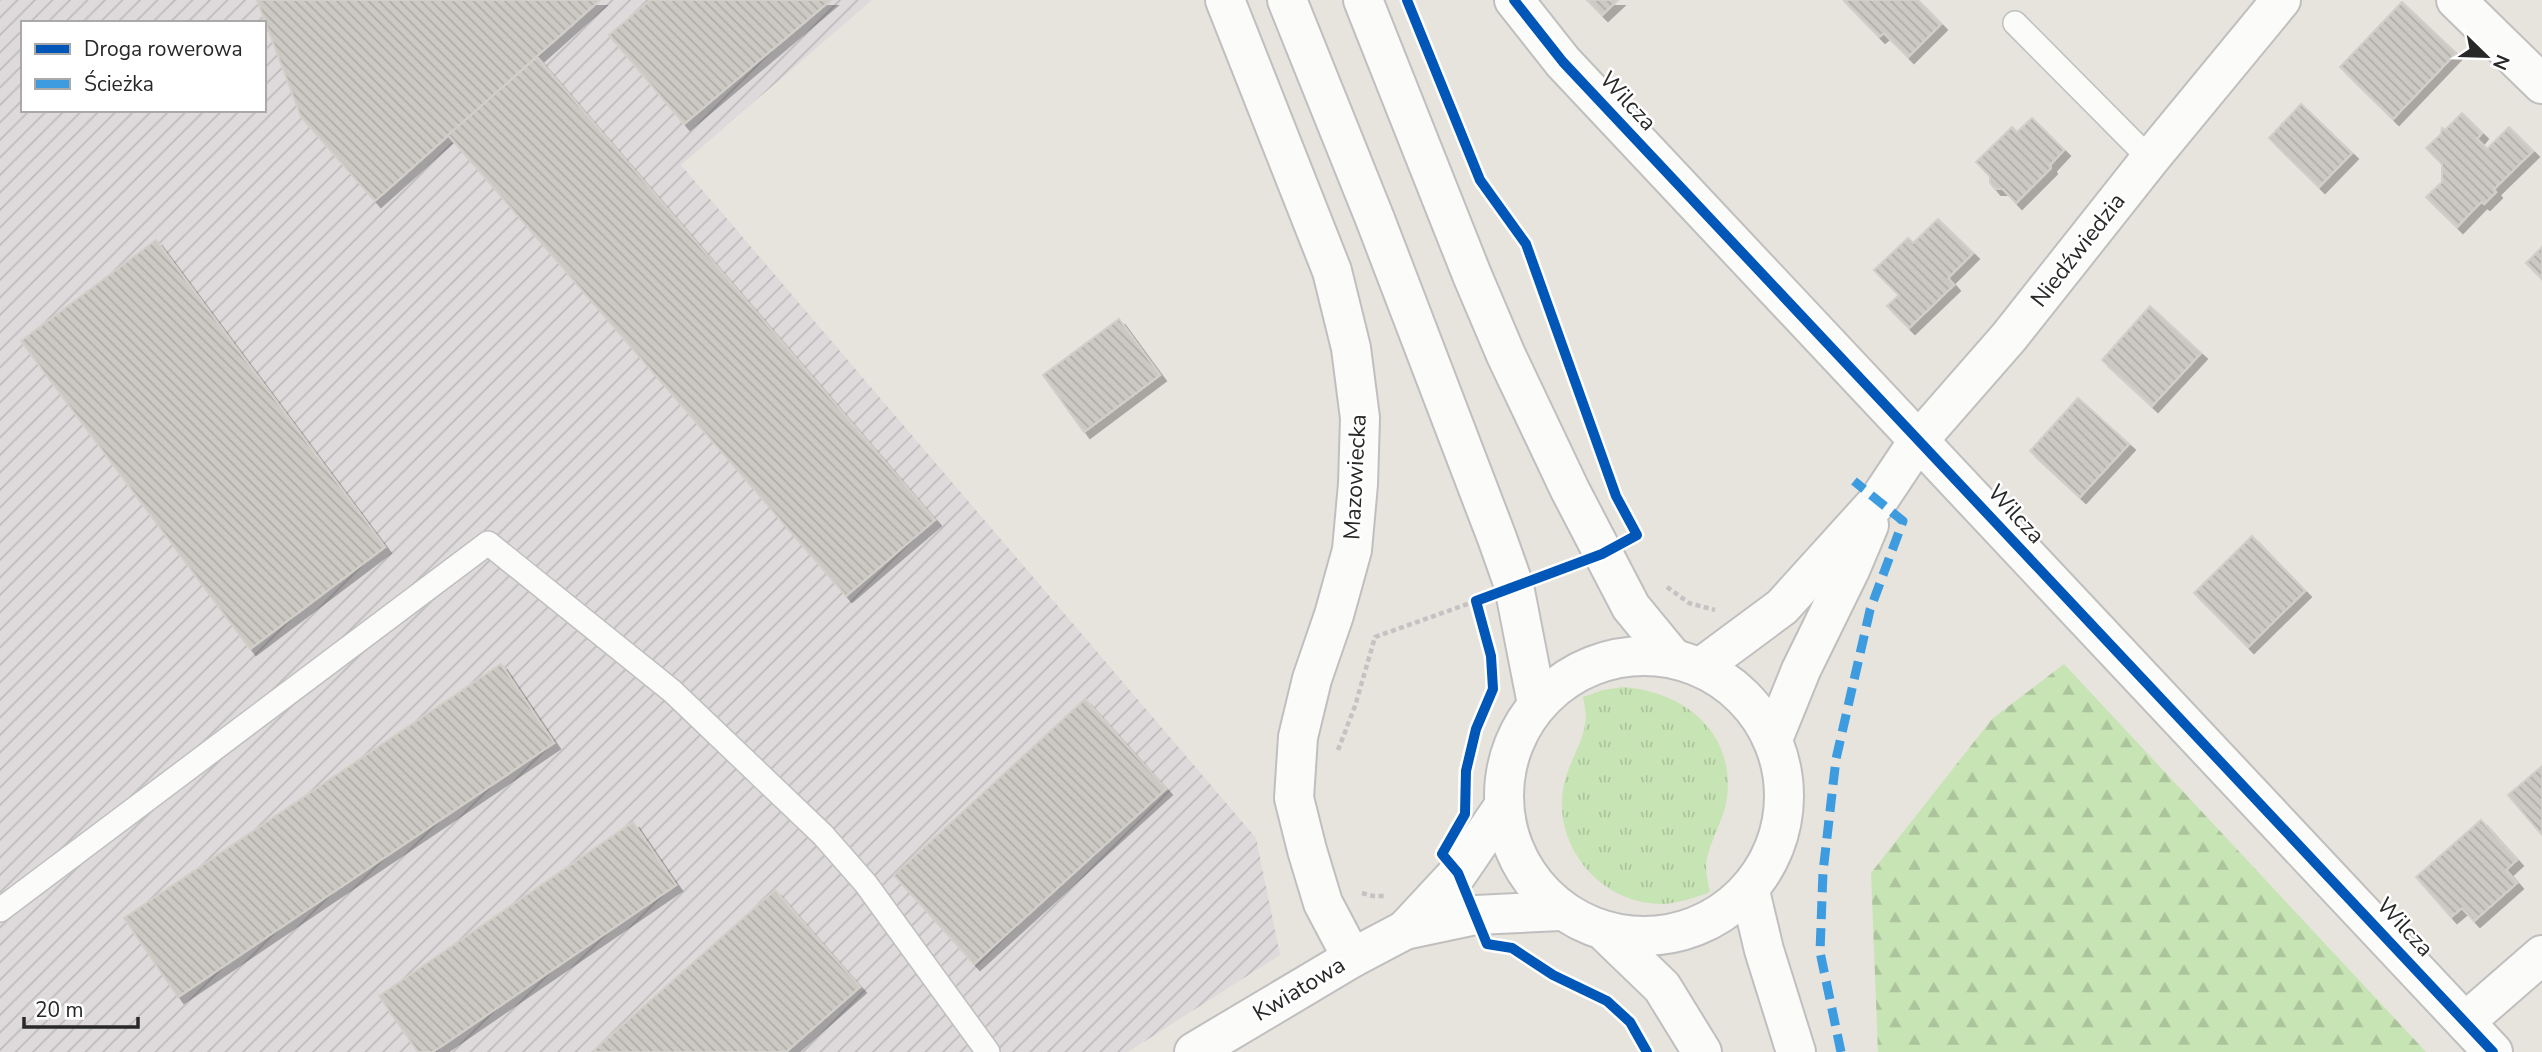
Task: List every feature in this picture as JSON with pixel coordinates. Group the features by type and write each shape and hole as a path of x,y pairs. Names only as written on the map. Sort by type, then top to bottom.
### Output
{"street":[{"name":"Mazowiecka","path":"1225,0 1332,271 1351,348 1360,418 1352,550 1334,615 1312,678 1298,737 1294,798 1324,903 1352,958"},
{"path":"1287,0 1497,538 1514,586 1537,704"},
{"path":"1363,0 1506,355 1575,501 1630,607 1687,662 1731,685 1756,709 1773,738 1786,791 1777,844 1750,891 1720,916 1685,932 1646,938 1608,933 1560,911 1520,865 1503,807 1510,752 1537,704 1565,679 1599,663 1636,655 1687,662"},
{"name":"Wilcza","path":"1514,0 1563,62 2493,1052"},
{"name":"Niedźwiedzia","path":"1687,662 1782,607 1878,501 1918,441 2009,337 2281,0"},
{"path":"2456,0 2542,84"},
{"name":"Niedźwiedzia","path":"1773,738 1801,670 1850,570 1878,501"},
{"name":"Kwiatowa","path":"1405,930 1458,873 1503,807"},
{"path":"1750,891 1764,950 1796,1052"},
{"name":"Kwiatowa","path":"1194,1052 1352,958 1405,930 1476,915 1560,911"},
{"path":"1608,933 1662,987 1702,1052"},
{"path":"2465,1022 2542,955"}],"lane":[{"path":"2015,23 2150,159"},
{"path":"0,910 488,543 672,691 823,835 866,884 988,1052"}],"path":[{"path":"1658,580 1689,603 1727,613"},
{"path":"1335,757 1355,706 1375,637 1476,601"},
{"path":"1357,891 1373,897 1391,895"}],"shaded area":[{"path":"0,0 872,0 681,165 1256,838 1280,955 1128,1052 0,1052"}],"green space":[{"path":"2064,664 2426,1052 1878,1052 1871,873 1992,719"},
{"path":"1623,687 1646,690 1685,707 1714,735 1723,754 1727,774 1727,798 1707,857 1706,872 1710,892 1663,904 1641,902 1621,895 1587,870 1566,833 1562,812 1563,790 1585,728 1583,697"}],"building":[{"path":"257,0 600,0 375,201 301,117"},
{"path":"650,0 831,0 684,124 609,35"},
{"path":"1587,0 1618,0 1602,15"},
{"path":"1845,0 1918,0 1941,24 1908,57 1884,33 1879,37"},
{"path":"2402,2 2456,53 2393,119 2340,67"},
{"path":"537,57 935,520 846,596 448,135"},
{"path":"2301,104 2352,153 2319,187 2269,138"},
{"path":"2462,113 2482,133 2477,139 2487,149 2509,127 2533,151 2494,189 2496,192 2484,204 2481,202 2457,227 2426,197 2442,182 2442,164 2426,148 2441,134 2442,128 2445,130"},
{"path":"2032,118 2064,150 2050,165 2051,168 2016,203 2003,189 1995,189 1990,183 1990,176 1976,162 2012,127 2017,132"},
{"path":"1938,219 1973,253 1948,278 1954,285 1909,328 1887,306 1899,295 1874,270 1908,238 1913,243"},
{"path":"156,240 385,547 250,649 21,341"},
{"path":"2542,247 2542,279 2526,263"},
{"path":"2150,306 2201,353 2152,406 2102,360"},
{"path":"1119,319 1160,375 1084,432 1043,375"},
{"path":"2078,398 2129,444 2080,497 2030,451"},
{"path":"2252,536 2305,591 2248,647 2194,593"},
{"path":"501,664 554,743 178,997 124,918"},
{"path":"1085,699 1166,789 974,964 894,875"},
{"path":"2542,766 2542,835 2508,795"},
{"path":"2481,820 2517,860 2506,870 2517,883 2474,921 2462,908 2451,917 2416,877"},
{"path":"633,822 676,885 433,1052 418,1052 379,996"},
{"path":"775,890 860,987 786,1052 592,1052"}],"marked path":[{"path":"1841,1052 1820,952 1823,872 1836,759 1870,610 1903,521 1854,481"}],"cycle path":[{"path":"1407,0 1480,180 1526,244 1616,496 1637,535 1602,554 1476,601 1491,656 1493,689 1476,729 1466,771 1465,814 1442,854 1458,873 1487,944 1512,948 1553,975 1607,1001 1630,1022 1647,1052"},
{"path":"1514,0 1563,62 2493,1052"}]}
